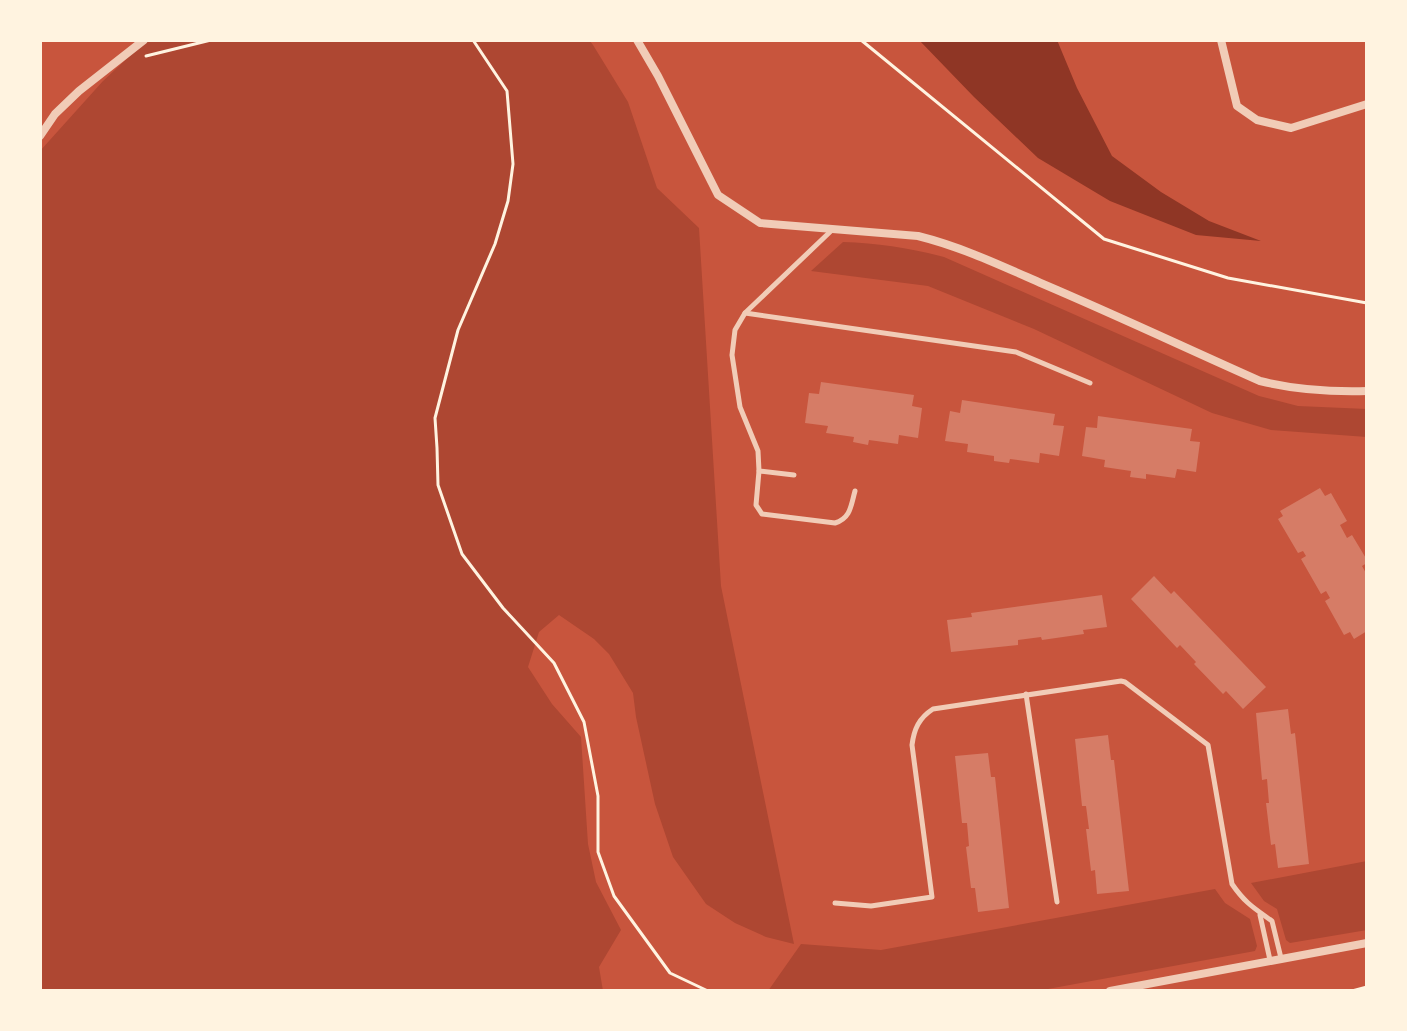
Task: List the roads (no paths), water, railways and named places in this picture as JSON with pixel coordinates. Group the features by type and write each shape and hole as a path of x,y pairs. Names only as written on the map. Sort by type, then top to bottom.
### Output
{"street":[{"path":"40,136 55,114 79,91 144,40"},
{"path":"637,40 718,195 760,223 918,236 943,242 1260,381 1290,388 1367,391"},
{"path":"1221,40 1237,106 1257,120 1291,128 1367,104"},
{"path":"1110,991 1367,943"}],"lane":[{"path":"833,230 745,313 735,330 732,355 740,407 758,451 756,505 762,514 835,523 849,515 855,491"},
{"path":"745,313 1016,352 1090,383"},
{"path":"759,471 794,475"},
{"path":"835,903 871,906 932,897 912,745 913,734 923,715 933,709 1125,682 1208,745 1232,884 1242,898 1273,924 1281,958"},
{"path":"1026,694 1057,902"},
{"path":"1260,915 1270,960"}]}
